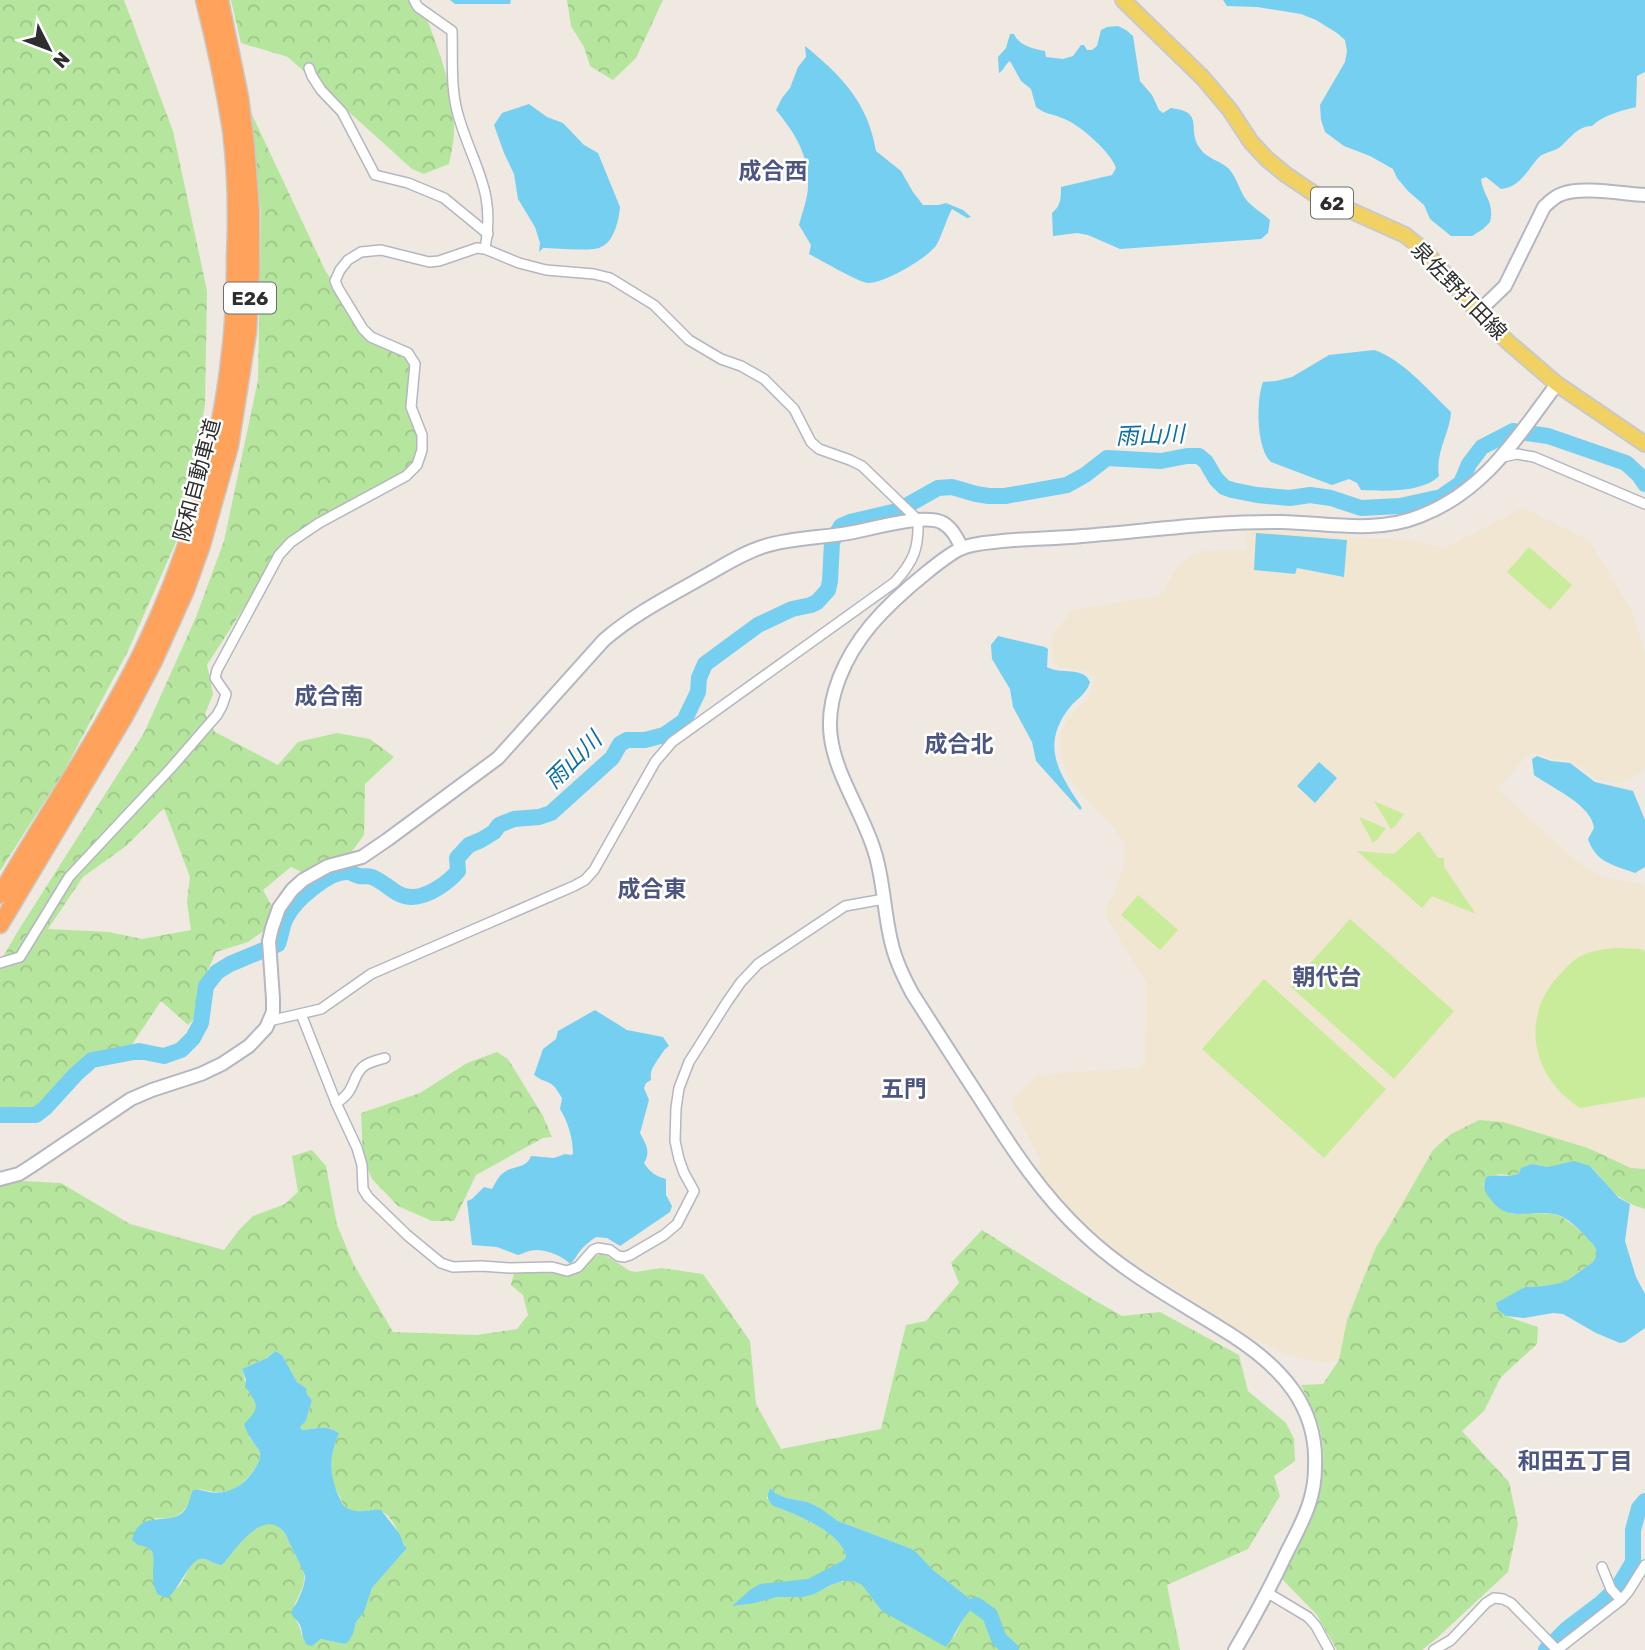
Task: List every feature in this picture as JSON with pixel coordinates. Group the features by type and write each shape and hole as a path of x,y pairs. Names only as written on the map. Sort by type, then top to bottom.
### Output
{"highway":[{"name":"阪和自動車道","path":"179,587 191,528 220,419 230,354 235,291 235,181 231,132 204,0"},
{"name":"阪和自動車道","path":"0,925 125,716 147,657 210,521 230,446 248,332 251,212 240,97 220,0"},
{"name":"阪和自動車道","path":"0,895 123,687 147,657"}],"main road":[{"name":"泉佐野打田線","path":"1123,0 1203,78 1267,159 1317,195 1405,235 1441,267 1478,312 1508,342 1558,384 1645,444"}],"street":[{"path":"414,0 418,7 452,31 454,97 458,117 487,197 488,234 485,249"},
{"path":"309,68 321,90 342,112 374,176 408,183 444,198 488,234"},
{"path":"1478,312 1504,286 1544,207 1551,200 1574,191 1645,195"},
{"path":"0,962 20,957 69,877 217,715 226,694 215,678 217,670 279,555 291,542 319,523 406,476 417,466 422,450 422,435 411,407 415,364 408,352 371,337 363,330 335,281 348,260 361,252 381,250 429,262 477,248 546,270 610,278 654,305 689,340 764,379 794,409 811,442 819,449 862,466 918,520 919,539 913,558 895,582 672,742 655,762 594,870 585,880 371,974 321,1009 269,1021"},
{"path":"1235,1650 1268,1593 1310,1503 1316,1457 1308,1416 1298,1396 1261,1355 1150,1286 1084,1234 1037,1184 1007,1141 907,984 892,945 876,853 843,776 831,740 832,701 849,656 867,629 907,588 962,548 1010,540 1265,522 1377,527 1418,517 1469,489 1503,457 1558,384"},
{"path":"1503,457 1517,454 1534,457 1645,504"},
{"path":"0,1179 19,1174 131,1099 201,1074 249,1046 261,1035 272,1012 269,941 279,908 292,890 303,880 328,866 362,857 482,771 498,758 604,640 640,612 740,556 791,540 846,534 918,520 935,520 950,528 962,548"},
{"path":"301,1014 357,1148 362,1165 363,1189 407,1235 441,1264 453,1267 552,1267 567,1271 578,1267 598,1248 610,1250 618,1256 630,1255 677,1224 694,1191 684,1173 675,1141 676,1108 680,1088 689,1062 741,982 758,964 845,906 884,899"},
{"path":"336,1102 349,1094 359,1071 365,1065 385,1058"},
{"path":"1434,1650 1451,1640 1486,1602 1494,1598 1511,1603 1554,1647 1616,1595 1629,1592 1645,1565"},
{"path":"1602,1567 1616,1595"},
{"path":"1268,1593 1308,1616 1329,1650"}],"shaded area":[{"path":"1523,508 1589,540 1632,611 1645,654 1645,769 1633,778 1619,783 1595,779 1570,761 1534,753 1528,755 1497,789 1581,865 1605,877 1641,884 1645,888 1645,1169 1631,1168 1588,1148 1503,1122 1433,1150 1376,1247 1347,1320 1339,1360 1325,1363 1289,1355 1254,1339 1099,1239 1052,1193 1039,1171 1041,1161 1014,1109 1014,1099 1035,1077 1137,1068 1145,1064 1146,982 1106,916 1106,908 1124,865 1124,843 1113,826 1084,798 1067,773 1060,751 1060,735 1067,720 1088,698 1094,677 1084,670 1061,668 1055,663 1051,641 1053,633 1073,610 1159,596 1176,568 1195,554 1204,551 1247,550 1246,532 1262,530 1411,540 1445,548"}],"green space":[{"path":"0,0 124,0 173,131 207,291 205,404 187,517 127,653 64,771 0,871"},
{"path":"231,0 420,0 443,64 451,97 454,135 449,164 424,174 412,169 288,57 241,43"},
{"path":"567,0 663,0 636,58 613,80 590,66 584,47 571,26"},
{"path":"249,108 325,270 363,329 408,353 415,364 411,407 422,435 417,465 291,542 207,665 213,694 205,714 215,732 278,765 298,742 337,733 370,739 394,757 365,784 364,835 350,854 308,875 291,867 263,890 275,912 268,928 248,942 216,952 202,983 196,1017 188,1025 161,1001 129,1049 90,1056 34,1111 0,1113 0,962 144,733 196,617 224,541 258,380 261,211","holes":["164,808 190,877 187,902 191,930 142,939 109,932 48,929 83,877 126,846"]},
{"path":"1529,547 1572,585 1550,610 1507,572"},
{"path":"1374,801 1404,814 1391,829"},
{"path":"1359,817 1386,828 1373,843"},
{"path":"1419,831 1438,858 1444,858 1444,867 1476,914 1432,896 1422,908 1357,851 1394,854"},
{"path":"1138,895 1178,930 1160,950 1121,915"},
{"path":"1350,919 1454,1011 1394,1079 1290,986"},
{"path":"1616,948 1645,951 1645,1097 1580,1108 1563,1095 1541,1062 1536,1044 1540,1006 1549,988 1575,960 1592,952"},
{"path":"1264,979 1386,1089 1324,1158 1202,1049"},
{"path":"497,1052 508,1059 543,1116 552,1137 543,1138 476,1175 454,1221 432,1221 398,1206 372,1179 363,1158 361,1113 420,1093 467,1063"},
{"path":"1479,1120 1503,1122 1588,1148 1631,1168 1645,1169 1645,1209 1619,1197 1590,1166 1548,1167 1532,1164 1513,1176 1500,1174 1486,1177 1483,1186 1512,1214 1562,1217 1587,1237 1597,1254 1593,1262 1565,1282 1524,1287 1506,1316 1538,1327 1537,1344 1501,1377 1484,1411 1462,1431 1509,1482 1518,1524 1508,1572 1422,1650 1337,1650 1317,1615 1282,1579 1308,1525 1323,1469 1320,1430 1301,1385 1323,1384 1339,1360 1347,1320 1376,1247 1433,1150 1451,1134"},
{"path":"312,1150 326,1166 337,1225 353,1263 393,1332 477,1335 517,1329 528,1315 523,1295 511,1285 515,1269 552,1268 575,1275 590,1259 602,1253 630,1271 661,1268 703,1274 750,1341 756,1404 781,1449 881,1429 906,1325 926,1321 959,1283 951,1263 982,1230 1122,1316 1160,1312 1239,1355 1248,1391 1286,1423 1294,1439 1295,1461 1274,1476 1280,1496 1248,1549 1167,1585 1180,1650 0,1650 0,1185 22,1181 61,1183 130,1224 224,1250 253,1216 285,1204 298,1192 292,1156","holes":["276,1351 282,1355 297,1382 306,1388 312,1400 306,1421 300,1427 302,1430 325,1428 339,1433 331,1471 332,1480 344,1505 355,1511 383,1512 393,1523 407,1548 372,1588 353,1634 344,1644 321,1639 316,1643 301,1634 293,1613 301,1592 304,1573 283,1531 275,1525 258,1527 222,1565 205,1559 196,1561 175,1589 157,1594 154,1585 154,1556 146,1546 155,1518 178,1515 200,1489 223,1492 236,1488 258,1464 259,1451 249,1437 257,1406 254,1397 248,1392 242,1369","771,1488 786,1498 808,1502 838,1521 917,1553 933,1570 974,1602 975,1605 966,1613 954,1637 852,1581 837,1583 802,1597 777,1597 755,1603 743,1597 765,1584 811,1579 846,1557 843,1548 827,1532 805,1519 773,1506 767,1498"]}],"water":[{"path":"450,0 511,0 510,4 455,4"},
{"path":"1223,0 1645,0 1645,72 1637,76 1636,107 1612,114 1578,131 1560,147 1539,157 1523,177 1508,188 1501,189 1486,177 1481,179 1490,204 1490,222 1472,236 1451,236 1430,219 1424,205 1408,191 1393,169 1344,146 1325,132 1320,105 1345,62 1345,40 1316,20 1301,14 1257,7 1227,6"},
{"path":"1118,26 1133,36 1140,81 1152,95 1159,110 1163,113 1171,108 1188,113 1192,117 1196,140 1202,151 1229,169 1247,201 1270,220 1268,233 1261,239 1120,249 1088,235 1077,233 1053,236 1052,213 1060,202 1061,187 1112,175 1116,168 1108,154 1085,132 1069,121 1036,107 1031,89 1021,81 1010,61 999,73 998,57 1006,48 1010,34 1014,34 1026,46 1045,51 1046,57 1063,59 1073,56 1081,45 1092,50 1097,46 1101,30"},
{"path":"805,46 831,68 851,92 867,119 876,151 901,171 923,205 946,203 963,210 971,217 967,218 952,209 933,249 906,269 875,282 856,279 809,254 811,245 799,225 808,191 806,164 795,136 776,110 806,57"},
{"path":"529,104 547,117 563,123 584,145 598,153 620,207 612,236 601,247 582,250 543,248 539,252 540,243 535,227 518,199 514,174 494,125 502,113"},
{"path":"1374,350 1405,368 1451,412 1439,459 1439,476 1432,482 1413,488 1361,490 1357,483 1349,479 1332,485 1271,462 1262,446 1260,435 1259,400 1263,382 1292,377 1329,355"},
{"path":"1256,533 1347,540 1344,577 1297,568 1295,574 1254,570"},
{"path":"998,636 1045,647 1048,649 1047,667 1077,672 1087,677 1090,682 1061,721 1054,747 1060,771 1082,808 1080,810 1036,761 1032,742 1013,707 1010,689 992,659 991,645"},
{"path":"1537,756 1570,763 1595,782 1633,791 1645,820 1645,867 1635,873 1607,862 1596,853 1588,839 1594,828 1592,820 1570,798 1534,775 1532,759"},
{"path":"1319,762 1337,778 1315,803 1297,786"},
{"path":"595,1010 627,1030 663,1037 669,1046 655,1064 651,1071 651,1080 644,1088 649,1100 640,1133 646,1144 644,1163 653,1173 666,1179 666,1195 672,1206 670,1212 620,1246 607,1238 596,1237 570,1264 545,1251 534,1250 518,1255 497,1247 472,1245 467,1201 484,1187 492,1189 502,1174 526,1163 531,1156 554,1158 573,1154 570,1130 560,1109 562,1098 552,1084 534,1075 543,1049 556,1039 558,1031"},
{"path":"1574,1161 1590,1166 1619,1198 1630,1204 1625,1241 1636,1277 1645,1294 1645,1328 1625,1342 1620,1343 1596,1333 1563,1314 1524,1318 1506,1316 1498,1310 1496,1303 1525,1287 1565,1282 1593,1262 1597,1252 1577,1227 1563,1217 1549,1213 1514,1214 1499,1208 1485,1190 1486,1177 1515,1175 1521,1168 1532,1164 1548,1167"},
{"path":"276,1351 282,1355 297,1382 306,1388 312,1400 306,1421 300,1427 302,1430 325,1428 339,1433 333,1450 332,1465 333,1481 343,1504 357,1511 381,1510 407,1548 372,1588 353,1634 344,1644 321,1639 312,1646 305,1642 300,1625 292,1613 305,1576 287,1536 272,1524 256,1529 222,1565 203,1559 196,1561 167,1598 157,1594 155,1588 152,1552 132,1540 141,1524 178,1516 187,1506 193,1490 216,1493 228,1491 239,1486 252,1473 260,1453 244,1424 256,1406 245,1387 246,1380 242,1369"},
{"path":"771,1488 786,1498 808,1502 838,1521 912,1549 933,1570 974,1602 976,1605 946,1647 882,1611 862,1585 853,1581 843,1581 803,1597 777,1597 732,1606 760,1584 808,1579 846,1557 843,1548 827,1532 805,1519 773,1506 768,1497"}],"waterway":[{"name":"雨山川","path":"0,1115 36,1115 92,1060 139,1051 164,1056 181,1050 193,1038 201,1023 206,986 217,972 278,944 290,911 322,881 349,872 372,877 406,896 425,895 454,876 458,871 457,858 469,845 494,832 499,825 514,819 551,813 612,758 620,744 627,740 645,740 664,735 684,721 698,692 699,678 705,664 758,625 792,609 817,602 828,590 832,542 841,526 897,511 938,488 952,487 976,494 1005,496 1067,485 1107,458 1161,461 1199,456 1216,479 1232,490 1290,498 1310,495 1331,498 1361,508 1400,506 1441,497 1461,483 1469,464 1482,447 1513,431 1548,436 1626,463 1645,484"},
{"path":"1546,1650 1618,1587 1633,1562 1633,1530 1639,1508 1645,1501"},
{"path":"976,1605 990,1615 999,1639 1011,1650"}],"district":[{"name":"成合西","path":"773,171"},
{"name":"成合南","path":"329,696"},
{"name":"成合北","path":"959,744"},
{"name":"成合東","path":"652,889"},
{"name":"朝代台","path":"1327,977"},
{"name":"五門","path":"904,1089"},
{"name":"和田五丁目","path":"1575,1461"}]}
